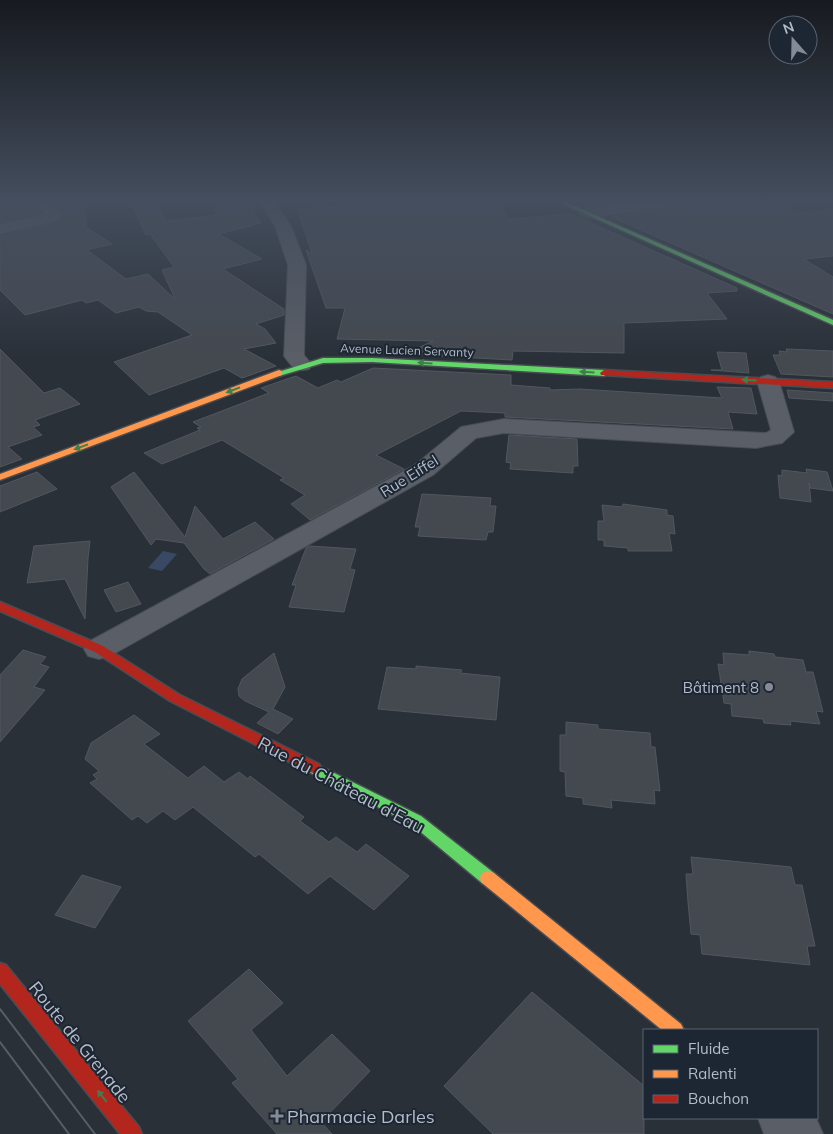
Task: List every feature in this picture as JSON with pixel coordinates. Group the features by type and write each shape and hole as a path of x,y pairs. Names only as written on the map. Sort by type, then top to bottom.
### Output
{"street":[{"path":"293,253 297,265 294,356 302,365"},
{"path":"676,253 833,323"},
{"name":"Avenue Lucien Servanty","path":"0,477 302,365 336,360 372,360 833,384"},
{"name":"Rue Eiffel","path":"99,650 424,470 469,432 504,426 756,442 768,440 778,437 783,432 768,381"},
{"name":"Rue du Château d'Eau","path":"0,606 99,650 175,698 416,820 674,1029"},
{"name":"Route de Grenade","path":"0,971 132,1134"},
{"path":"782,1119 799,1134"}],"water":[{"path":"163,551 177,554 162,571 148,568"}],"building":[{"path":"0,253 91,253 126,279 148,274 175,299 162,270 174,267 164,253 252,253 262,259 223,269 284,309 284,315 256,324 265,329 276,343 244,349 276,366 242,378 224,368 149,395 114,362 192,335 158,312 146,311 139,307 116,313 98,300 86,303 82,300 25,315 0,290"},
{"path":"307,253 658,253 737,288 737,291 707,293 727,319 624,323 624,353 513,351 512,360 405,354 433,341 337,339 345,308 326,308"},
{"path":"693,253 833,253 833,256 804,259 833,277 833,314"},
{"path":"0,349 44,393 60,388 80,404 35,420 40,425 33,427 42,435 8,447 22,459 0,467"},
{"path":"786,349 833,351 833,377 781,374 773,355 780,355 779,351 787,352"},
{"path":"717,352 746,353 749,373 711,370 722,370"},
{"path":"373,368 511,375 511,385 550,388 550,390 580,389 722,398 717,387 751,388 757,414 728,412 733,429 505,417 505,413 461,411 376,455 404,469 310,520 291,504 305,495 280,480 284,478 222,440 162,464 144,453 200,430 197,428 201,427 193,422 269,393 261,388 296,376 318,388 337,380 341,382"},
{"path":"787,390 833,393 833,401 789,398"},
{"path":"509,435 577,439 578,466 573,466 573,473 510,469 511,463 506,462"},
{"path":"806,469 827,472 833,491 810,488 809,483 811,502 780,498 778,475 782,476 782,470 807,473"},
{"path":"37,472 57,489 0,512 0,486"},
{"path":"134,472 185,537 195,506 223,539 255,522 274,539 210,574 184,543 156,539 151,545 111,487"},
{"path":"422,494 491,498 490,506 496,506 493,532 488,532 486,540 418,536 420,527 415,527"},
{"path":"623,504 667,510 667,515 673,516 675,534 669,533 672,551 628,551 628,548 604,546 604,540 598,540 598,521 604,521 602,505 622,507"},
{"path":"90,541 85,619 65,579 27,583 34,546"},
{"path":"310,546 356,549 350,569 355,570 344,612 289,607 296,585 292,585 306,548"},
{"path":"128,582 141,604 116,612 104,590"},
{"path":"23,650 46,657 40,664 49,667 34,687 45,690 0,742 0,675"},
{"name":"Bâtiment 8","path":"749,651 774,654 775,657 803,660 806,672 813,672 823,712 816,711 820,724 790,721 791,725 764,723 763,719 732,716 731,704 724,703 718,664 724,665 723,653 749,655"},
{"path":"274,653 285,687 273,709 293,719 278,734 257,723 269,712 245,701 239,696 238,689 242,679"},
{"path":"416,666 462,670 460,673 500,677 496,720 378,709 387,667 416,669"},
{"path":"134,715 160,734 144,744 188,778 204,766 224,782 239,772 248,779 250,776 304,817 300,821 329,842 336,837 357,852 366,844 409,876 374,910 330,876 308,894 259,854 255,857 193,807 175,820 163,811 147,823 138,816 132,820 90,783 97,779 93,775 99,771 85,759 91,743"},
{"path":"566,722 598,725 598,729 650,733 651,747 655,747 660,791 654,790 655,804 611,800 612,808 583,804 583,798 566,796 565,772 560,771 560,735 566,735"},
{"path":"691,857 791,867 795,885 802,885 815,946 807,946 810,965 702,954 700,935 691,934 686,874 693,874"},
{"path":"82,875 121,887 95,928 55,915"},
{"path":"249,969 283,1003 251,1030 287,1076 332,1034 370,1071 321,1122 332,1134 277,1134 232,1083 238,1079 188,1021"},
{"path":"532,992 643,1085 644,1134 493,1134 444,1086"}],"tram line":[{"path":"0,1009 95,1134"},
{"path":"0,1042 69,1134"}],"traffic: fast":[{"path":"676,253 833,323"},
{"path":"279,373 323,361 372,360 604,373"},
{"path":"314,768 416,820 488,878"}],"traffic: slow":[{"path":"0,477 279,373"},
{"path":"488,878 674,1029"}],"traffic: jam":[{"path":"604,373 833,385"},
{"path":"0,606 99,649 175,698 314,768"},
{"path":"0,971 132,1134"}],"place":[{"name":"Bâtiment 8","path":"769,687"},
{"name":"Pharmacie Darles","path":"277,1116"}]}
